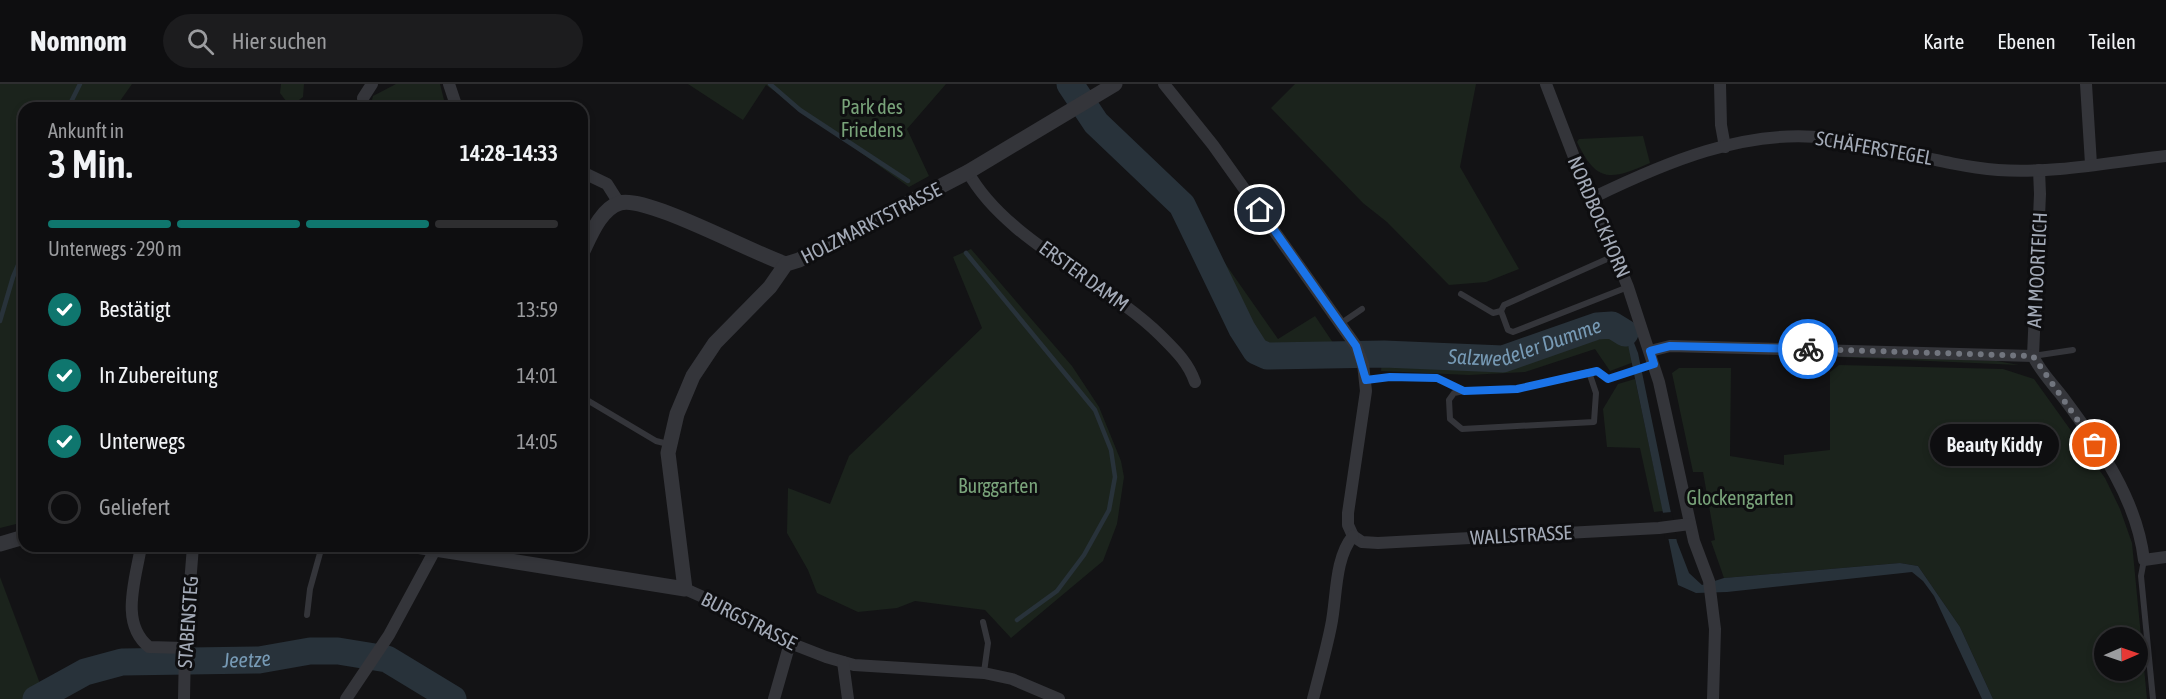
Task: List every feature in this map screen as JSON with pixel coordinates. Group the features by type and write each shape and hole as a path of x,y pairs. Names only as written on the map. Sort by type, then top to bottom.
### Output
{"street":[{"path":"363,102 363,98 372,84"},
{"path":"449,84 455,102"},
{"name":"HOLZMARKTSTRASSE","path":"685,590 668,444 684,396 702,361 728,328 770,288 786,264 799,260 968,172 1115,84"},
{"path":"1164,84 1219,153 1356,346 1366,380 1365,405 1348,513 1348,525 1353,536 1346,545 1341,561 1331,624 1313,699"},
{"name":"NORDBOCKHORN","path":"1546,84 1616,255 1650,351 1649,365 1690,524 1709,581 1715,628 1713,699"},
{"path":"1720,84 1721,125 1725,147"},
{"path":"2086,84 2091,164"},
{"name":"SCHÄFERSTEGEL","path":"1592,198 1675,161 1725,147 1774,138 1811,137 1987,168 2039,170 2166,156"},
{"name":"AM MOORTEICH","path":"2039,170 2033,356 2038,367 2065,400 2121,487 2141,540 2144,560"},
{"name":"ERSTER DAMM","path":"968,172 991,203 1019,229 1141,317 1189,364 1196,382"},
{"path":"588,175 607,184 619,203"},
{"path":"588,242 598,223 612,207 619,203 634,202 786,264"},
{"path":"1650,351 1682,346 2033,356"},
{"name":"WALLSTRASSE","path":"1353,536 1362,542 1378,543 1659,528 1690,524"},
{"path":"0,544 18,539"},
{"path":"140,552 131,613 134,631 149,647 184,651"},
{"name":"STABENSTEG","path":"184,699 184,651 192,552"},
{"path":"346,699 389,635 434,552"},
{"name":"BURGSTRASSE","path":"460,552 685,590 746,616 790,644 843,662 984,673 1011,679 1059,699"},
{"path":"2144,560 2166,557"},
{"path":"774,699 790,644"},
{"path":"843,662 849,699"}],"lane":[{"path":"1461,294 1493,313 1616,255"},
{"path":"1503,308 1508,330 1513,332 1628,287"},
{"path":"1340,324 1362,309"},
{"path":"2033,356 2073,350"},
{"path":"1590,372 1596,393 1594,422 1462,429 1450,419 1449,400 1454,393 1517,389 1590,372 1597,371 1608,379 1649,365"},
{"path":"1366,380 1390,377 1437,378 1464,391"},
{"path":"588,401 656,441 668,444"},
{"path":"307,615 310,589 320,552"},
{"name":"AM MOORTEICH","path":"2144,560 2141,576 2153,699"},
{"path":"983,622 988,643 984,673"}],"green space":[{"path":"0,84 132,84 119,102 18,102 18,524 0,528"},
{"path":"281,84 304,84 303,97 296,102 286,101 280,93"},
{"path":"396,84 440,84 444,102 372,102 373,96"},
{"name":"Park des Friedens","path":"688,84 946,84 907,129 929,176 909,187 766,85 743,120"},
{"path":"1295,84 1476,84 1460,167 1519,269 1486,282 1449,285 1387,222 1363,203 1271,108"},
{"path":"1643,136 1650,163 1615,175 1599,172 1584,156 1577,142 1579,139"},
{"path":"1208,239 1278,339 1315,316 1344,359 1269,365 1250,354 1196,249"},
{"name":"Burggarten","path":"971,249 1072,366 1099,407 1121,461 1124,477 1117,524 1103,561 1011,638 985,610 915,601 897,608 858,612 817,593 808,570 787,533 788,488 830,504 849,456 982,328 953,257"},
{"path":"1594,330 1611,331 1622,336 1634,362 1610,371 1595,349 1525,372 1469,375 1381,371 1383,349 1506,353"},
{"path":"1817,356 1997,361 2019,365"},
{"name":"Glockengarten","path":"1839,365 2003,369 2034,379 2105,478 2120,509 2132,543 2140,627 2094,627 2094,681 2145,681 2147,699 1993,699 1960,627 1918,566 1900,563 1724,578 1711,541 1715,540 1703,472 1693,472 1672,373 1679,368 1731,368 1730,456 1784,465 1784,455 1830,450 1830,372"},
{"path":"1635,379 1663,511 1654,512 1640,448 1607,447 1603,409 1618,384"},
{"path":"0,577 42,689 32,699 0,699"}],"shaded area":[{"name":"Salzwedeler Dumme","path":"1605,318 1618,323 1626,330 1638,353 1677,542 1689,573 1702,585 1724,578 1900,563 1918,566 1960,627 1993,699 1982,699 1934,596 1923,581 1912,572 1727,592 1696,593 1678,585 1627,340 1613,330 1594,330 1587,325"}],"pier":[{"path":"1672,512 1677,539 1665,539 1660,513"}],"waterway":[{"path":"71,102 80,84"},
{"path":"770,84 800,110 908,181"},
{"name":"Salzwedeler Dumme","path":"1070,84 1096,123 1182,205 1242,329 1256,351 1267,356 1384,354 1503,359 1597,326 1612,325 1625,333"},
{"path":"966,253 1095,410 1111,450 1115,477 1109,510 1084,555 1057,591 1017,620"},
{"path":"0,321 18,265"},
{"name":"Jeetze","path":"36,699 85,672 122,662 259,660 310,651 338,651 387,659 453,699"}],"way so far":[{"path":"1808,349 2033,356 2038,367 2065,400 2095,445"}],"place":[{"name":"Beauty Kiddy","path":"2095,445"}],"route":[{"path":"1260,210 1356,346 1366,380 1390,377 1437,378 1464,391 1517,389 1597,371 1608,379 1654,364 1650,351 1670,346 1808,349"}]}
